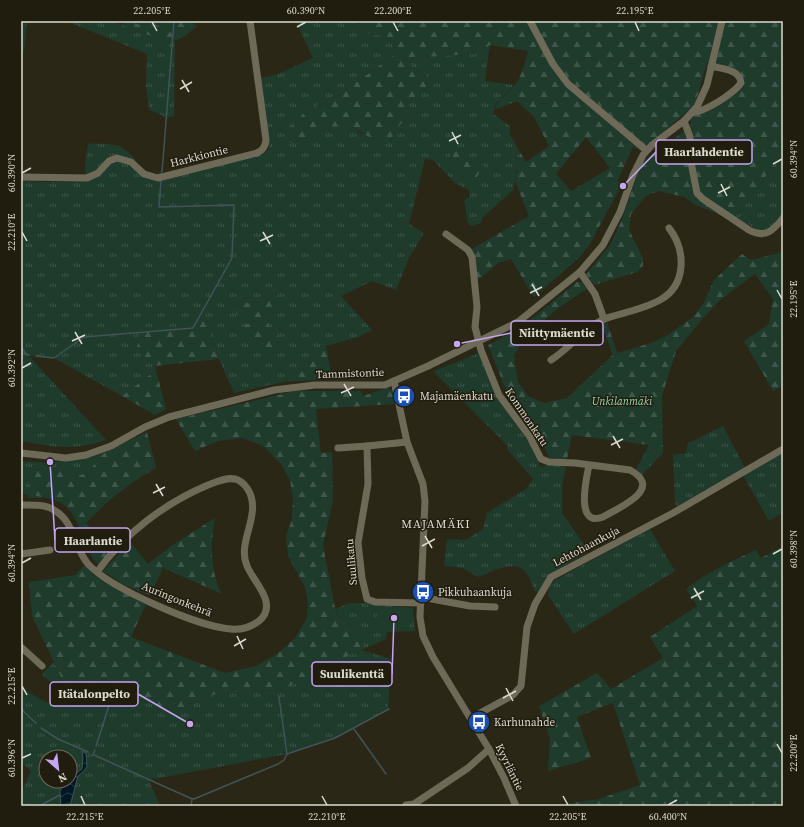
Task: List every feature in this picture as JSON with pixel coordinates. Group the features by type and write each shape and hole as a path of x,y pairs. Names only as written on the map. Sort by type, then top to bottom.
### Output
{"street":[{"name":"Harkkiontie","path":"21,177 87,178 98,173 109,161 117,158 131,162 144,174 158,178 257,153 262,150 265,146 266,140 250,21"},
{"path":"530,21 553,64 568,84 646,150"},
{"name":"Tammistontie","path":"21,453 58,457 86,456 111,446 145,427 169,417 255,395 298,387 379,385 394,381 479,342 518,322 580,272 609,236 623,206 637,166 646,150 684,121 692,113 705,90 722,21"},
{"path":"692,113 699,112 711,106 741,83 740,78 736,73 711,66"},
{"path":"684,121 690,136 690,157 695,186 700,196 749,230 758,234 766,234 783,218"},
{"path":"551,360 559,355 582,332 604,319 657,302 673,290 680,275 682,260 676,240 669,228"},
{"path":"446,234 468,250 472,257 477,307 475,327 479,342"},
{"path":"580,272 595,294 604,319"},
{"name":"Kommonkatu","path":"479,342 499,396 530,437 541,459 549,462 589,465 630,470 638,474 641,480 641,492 636,498 603,516 596,518 591,516 585,507 583,499 589,465"},
{"path":"394,381 407,442 423,484 425,501 420,624 426,646 471,718"},
{"path":"338,448 407,442"},
{"name":"Suulikatu","path":"367,446 368,484 358,543 365,596 367,599 375,602 421,600"},
{"name":"Lehtohaankuja","path":"471,718 513,695 521,686 527,626 535,604 551,577 673,513 783,449"},
{"name":"Auringonkehrä","path":"21,505 48,507 60,514 69,526 87,563 96,572 134,594 183,616 216,627 232,630 247,628 259,621 266,610 264,594 250,572 245,560 252,517 251,497 244,484 234,479 222,480 202,487 157,514 127,538 96,572"},
{"path":"21,554 50,550"},
{"path":"421,600 470,606 496,607"},
{"path":"21,647 42,666"},
{"name":"Kyyrläntie","path":"471,718 504,778 516,806"},
{"path":"406,805 414,804 464,771 489,749"}],"green space":[{"path":"21,21 27,21 24,51 21,53"},
{"path":"66,21 110,21 175,41 174,116 167,118 149,109 146,87 147,54"},
{"path":"124,21 164,28 164,21 190,21 197,26 182,38 171,40 157,38 122,25"},
{"path":"129,21 164,21 164,28 159,32"},
{"path":"302,21 312,21 314,23 318,21 352,21 370,34 386,36 398,52 339,95 306,111 291,127 290,143 313,136 326,127 351,126 362,134 394,132 411,112 406,101 426,74 412,70 408,58 473,54 490,45 485,81 514,85 495,105 493,114 510,126 510,135 520,152 513,190 482,218 481,223 472,226 468,224 464,200 470,196 469,190 455,183 433,160 425,159 409,224 424,233 409,258 396,290 372,281 341,296 372,330 358,337 326,346 283,382 234,393 219,359 207,326 140,332 147,360 155,366 156,370 122,396 54,358 29,356 106,440 84,446 73,447 43,445 21,441 21,180 42,182 86,181 85,165 88,144 116,145 124,148 148,172 155,175 162,171 161,180 265,153 269,149 260,78 276,75 313,58 297,24","holes":["275,292 279,299 264,311 265,322 275,332 243,326 253,321 248,313 233,308"]},
{"path":"364,21 778,21 783,23 783,147 764,179 735,217 730,219 696,205 684,197 658,191 646,196 631,214 629,230 643,258 643,266 637,272 594,285 586,274 610,245 620,224 642,162 690,127 691,118 707,111 743,78 737,70 707,62 695,105 641,151 633,147 617,181 623,182 590,244 578,259 534,297 511,259 498,263 476,282 472,249 529,216 515,181 520,152 526,162 549,146 534,117 517,101 494,110 517,82 523,69 528,51 490,45 474,54 409,58 412,70 426,74 428,84 415,97 406,101 411,112 394,132 392,138 376,141 351,126 326,127 313,136 290,143 291,127 306,111 339,95 398,52 386,36 370,34 358,24","holes":["586,137 610,168 571,191 556,174"]},
{"path":"783,147 783,214 776,223 766,230 758,230 735,217 764,179"},
{"path":"459,149 484,166 472,184 446,162 451,154"},
{"name":"Unkilanmäki","path":"783,249 783,385 773,391 744,341 769,324 773,299 755,274 720,300 676,351 662,396 663,453 646,451 649,445 572,435 567,459 550,459 536,430 508,395 488,345 519,329 577,282 582,282 587,289 566,303 538,326 514,355 518,382 528,396 544,403 567,398 613,355 601,324 607,322 617,353 651,343 668,335 693,317 703,304 714,280 742,254 751,260 779,253"},
{"path":"275,292 279,299 264,311 268,324 280,340 272,352 253,352 243,326 253,321 248,313 238,315 233,308"},
{"path":"200,316 207,326 219,359 155,366 147,360 137,347 140,332 193,328"},
{"path":"326,346 332,379 283,382"},
{"path":"479,353 497,397 530,444 540,467 551,464 566,465 562,487 562,513 588,550 583,555 548,575 549,577 536,593 531,580 526,573 516,567 509,566 479,577 462,568 444,566 447,539 466,540 483,529 487,513 526,489 533,479 507,449 508,446 434,371"},
{"path":"156,370 166,409 155,415 122,396"},
{"path":"387,388 392,390 395,404 316,409 321,453 332,452 333,500 323,545 335,608 338,615 364,636 365,643 360,650 281,690 218,693 177,711 117,693 79,690 63,681 32,616 29,582 75,575 85,565 93,575 146,604 131,637 225,673 256,666 277,654 295,638 307,618 308,603 305,587 288,556 286,536 292,519 293,499 290,480 281,464 263,446 242,438 218,441 195,451 176,419 295,391 361,391 363,396"},
{"path":"723,426 745,468 677,506 675,504 673,455 686,453 688,443"},
{"path":"147,432 156,468 119,493 86,523 111,550 98,564 92,557 77,522 67,507 59,502 32,495 25,476 31,470 43,469 58,470 73,477 87,473 105,452"},
{"path":"646,451 663,453 642,475 636,469"},
{"path":"105,452 87,473 73,477 53,469 31,470 32,495 44,498 28,498 28,494 21,494 21,461 53,463 93,457"},
{"path":"783,453 783,512 769,521 743,475"},
{"path":"215,518 212,537 212,557 215,576 222,594 163,568 150,595 124,585 103,571 130,542 148,564 171,546"},
{"path":"650,529 675,571 574,634 548,595 550,586 555,580"},
{"path":"783,546 783,806 564,806 564,804 599,799 640,785 613,703 577,717 591,758 548,771 550,739 539,706 597,673 611,689 663,658 650,637 697,606 686,589 711,572 756,550 761,558"},
{"path":"349,603 366,603 413,608 415,631 387,632 386,639 361,650 391,659 388,709 335,738 287,754 149,780 160,806 21,806 21,792 31,771 21,762 21,686 31,694 50,704 52,684 42,674 54,662 63,681 79,690 117,693 177,711 218,693 281,690 364,636 338,615 336,609"},
{"path":"410,608 410,628 377,628 377,609"}],"water":[{"path":"82,751 86,753 87,766 78,776 78,772 82,769"},
{"path":"61,789 75,789 70,806 61,806"}],"waterway":[{"path":"162,172 174,21"},
{"path":"36,356 54,358 84,337 193,328 232,258 234,205 159,207 161,180"},
{"path":"21,347 27,355"},
{"path":"21,353 29,355"},
{"path":"96,746 114,690"},
{"path":"279,697 287,754"},
{"path":"21,709 36,723"},
{"path":"94,755 194,799 278,764 284,760 287,754 335,738 389,709"},
{"path":"41,728 58,739 88,752"},
{"path":"354,729 386,774"},
{"path":"93,755 95,750"},
{"path":"39,806 60,795"},
{"path":"191,806 192,799"}],"place":[{"name":"Haarlahdentie","path":"623,186"},
{"name":"Niittymäentie","path":"457,344"},
{"name":"Majamäenkatu","path":"404,396"},
{"name":"Haarlantie","path":"50,462"},
{"name":"Pikkuhaankuja","path":"423,592"},
{"name":"Suulikenttä","path":"394,618"},
{"name":"Karhunahde","path":"479,722"},
{"name":"Itätalonpelto","path":"190,724"}],"district":[{"name":"MAJAMÄKI","path":"436,524"}]}
